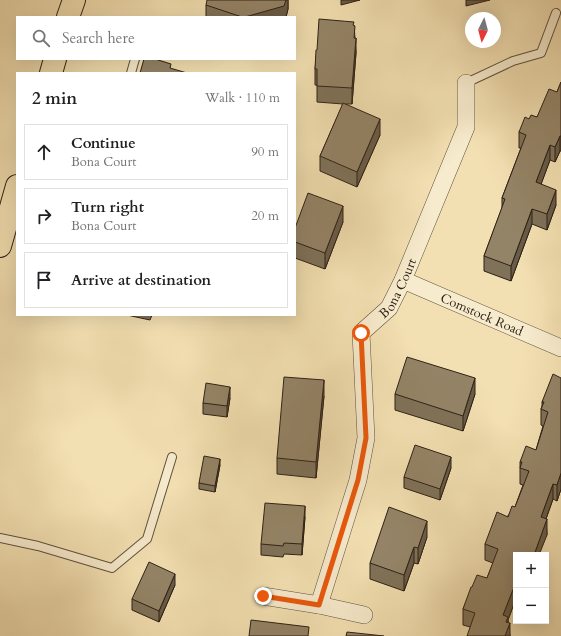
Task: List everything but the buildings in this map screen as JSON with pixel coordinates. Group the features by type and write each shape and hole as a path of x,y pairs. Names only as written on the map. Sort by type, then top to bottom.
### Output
{"highway":[{"path":"68,16 74,0"},
{"path":"51,72 55,60"},
{"path":"0,246 16,190"}],"street":[{"name":"Bona Court","path":"319,605 358,480 366,438 361,333 389,308 403,280 466,127 466,83"},
{"name":"Comstock Road","path":"403,280 561,348"},
{"path":"263,596 364,614"}],"lane":[{"path":"466,83 513,61 540,53 556,13"},
{"path":"131,72 135,60"},
{"path":"0,538 38,546 112,568 147,539 172,457"}],"route":[{"path":"263,596 319,605 358,480 366,438 361,333"}]}
